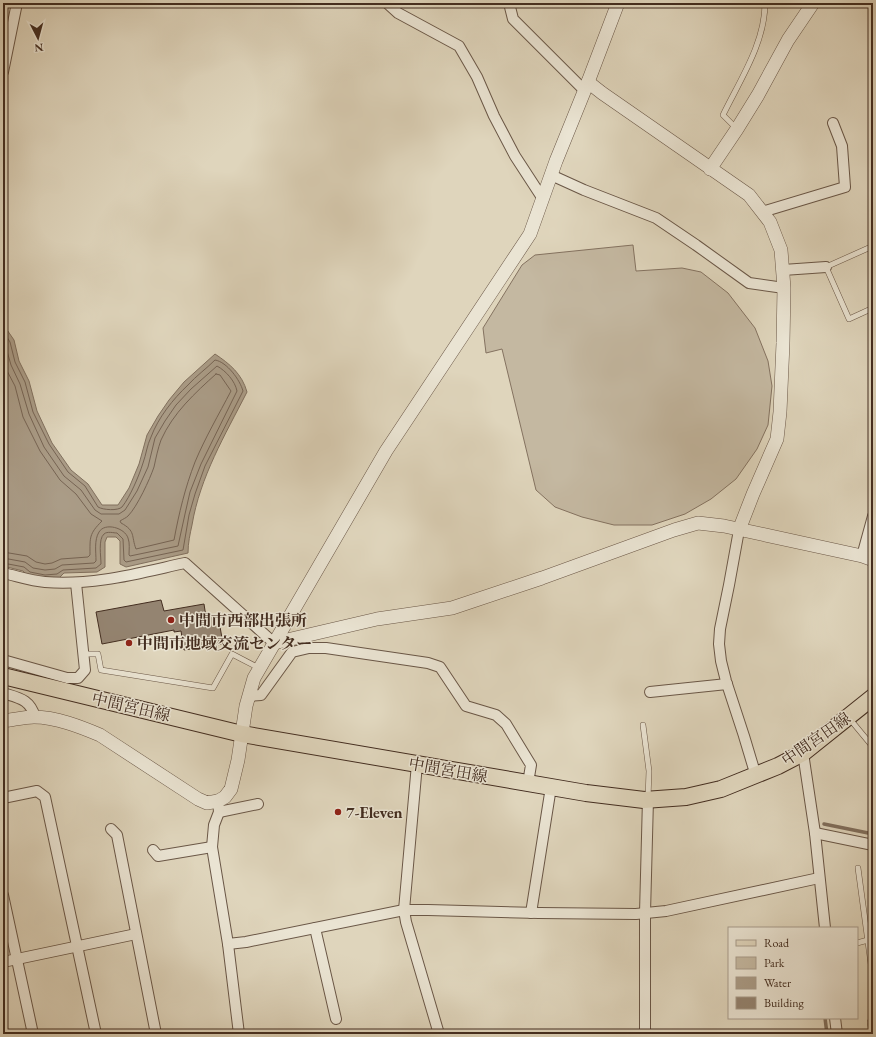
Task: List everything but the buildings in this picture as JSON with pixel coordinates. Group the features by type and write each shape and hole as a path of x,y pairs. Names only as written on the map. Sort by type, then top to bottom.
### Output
{"main road":[{"name":"中間宮田線","path":"3,676 242,734 586,793 648,799 686,797 721,789 756,776 803,753 873,697"}],"street":[{"path":"3,72 17,3"},
{"path":"387,3 398,13 460,46 477,76 494,116 515,156 542,199"},
{"path":"509,3 513,19 586,86 602,93 749,195 770,222 781,250 784,288 777,439 739,530 720,629 721,661 756,776"},
{"path":"240,1034 228,944 212,846 214,825 219,806 231,789 238,760 246,706 254,678 386,451 530,234 551,175 618,3"},
{"path":"710,169 737,129 758,95 788,40 813,3"},
{"path":"762,212 845,186 842,146 833,123"},
{"path":"551,175 584,190 656,218 749,283 784,288"},
{"path":"783,270 826,267"},
{"path":"274,643 377,619 452,608 542,578 674,530 698,523 724,526 867,558 873,516"},
{"path":"3,573 44,582 76,583 113,579 184,563 274,643"},
{"path":"3,660 67,678 78,678 85,670 76,583"},
{"path":"249,696 261,695 292,652 309,648 326,648 434,665 440,667 466,706 496,715 506,724 531,765 528,783"},
{"path":"650,692 727,684"},
{"path":"3,693 26,701 33,710 34,717"},
{"path":"3,721 34,717 63,722 100,735 198,799 207,803 219,806 258,804"},
{"path":"803,753 815,833 825,927"},
{"path":"417,764 404,910 406,922 439,1034"},
{"path":"531,913 551,787"},
{"path":"3,798 37,791 45,797 96,1034"},
{"path":"645,1034 645,913 648,799"},
{"path":"111,830 117,835 156,1034"},
{"path":"815,833 873,846"},
{"path":"153,850 158,856 212,846"},
{"path":"228,944 246,942 404,910 531,913 645,913 666,911 819,878"},
{"path":"3,895 33,1034"},
{"path":"315,928 336,1019"},
{"path":"3,962 136,934"},
{"path":"835,1019 837,1034"}],"lane":[{"path":"737,129 723,116 760,39 765,15 765,3"},
{"path":"873,246 826,267 849,319 873,308"},
{"path":"84,654 98,654 101,670 213,688 232,654 260,668"},
{"path":"848,717 873,747"},
{"path":"643,725 649,771 648,799"},
{"path":"858,868 873,979"},
{"path":"858,943 868,940"},
{"path":"868,940 873,944"},
{"path":"872,1034 870,1022 873,1016"}],"green space":[{"path":"633,245 636,271 682,268 701,272 728,293 755,328 768,361 772,386 768,425 757,449 736,479 711,499 685,514 652,525 614,525 582,517 555,507 536,490 502,349 486,353 483,328 522,265 535,255"}],"water":[{"path":"3,324 14,340 19,361 29,381 37,411 52,443 71,470 88,484 102,505 118,505 129,488 139,464 147,435 169,400 184,382 215,354 226,362 239,375 247,392 207,473 196,507 188,553 126,567 120,564 120,541 116,537 107,537 105,542 105,567 97,572 64,573 59,578 45,579 28,576 23,571 3,566"}],"waterway":[{"path":"824,824 873,834"},
{"path":"825,1019 827,1034"}],"place":[{"name":"中間市西部出張所","path":"171,620"},
{"name":"中間市地域交流センター","path":"129,643"},
{"name":"7-Eleven","path":"338,812"}]}
